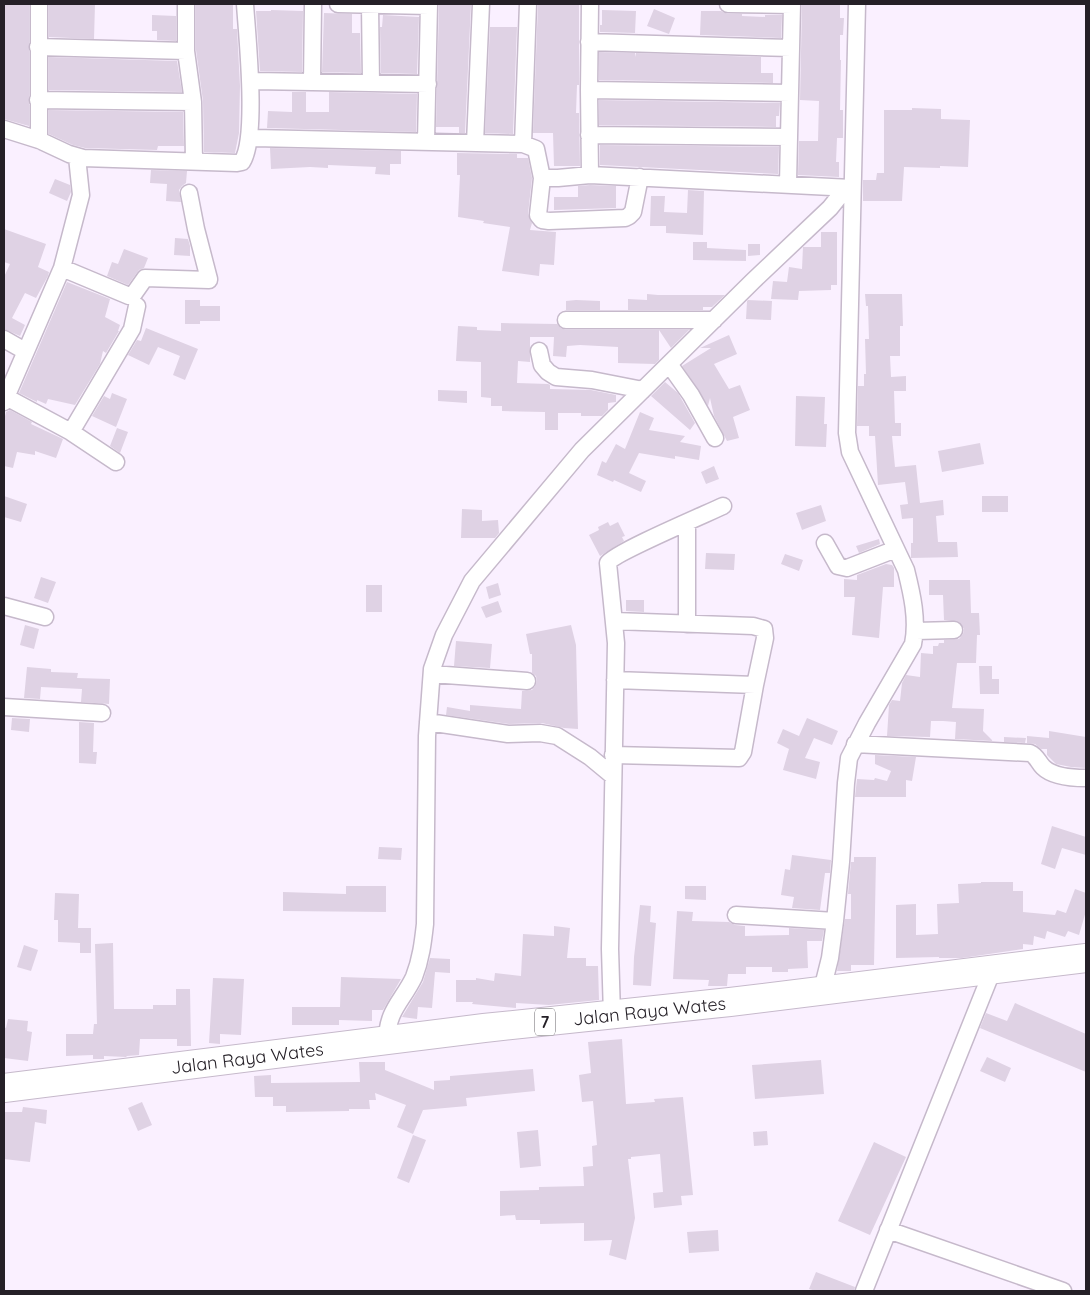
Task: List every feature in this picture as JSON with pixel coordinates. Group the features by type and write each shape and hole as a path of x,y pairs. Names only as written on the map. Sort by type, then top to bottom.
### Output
{"highway":[{"name":"Jalan Raya Wates","path":"4,1088 1086,958"}],"street":[{"path":"39,4 39,140"},
{"path":"186,4 186,51 193,102 194,161"},
{"path":"4,129 39,140 77,157 242,162 249,138 250,81 245,4"},
{"path":"312,82 314,4"},
{"path":"338,4 429,5 426,141"},
{"path":"370,4 371,83"},
{"path":"475,144 481,4"},
{"path":"523,144 528,4"},
{"path":"590,4 590,175"},
{"path":"728,4 792,4 788,184"},
{"path":"822,990 830,958 835,921 849,758 855,744 912,644 916,631 911,590 906,570 850,452 847,433 847,188 857,4"},
{"path":"589,42 791,48"},
{"path":"38,47 186,51"},
{"path":"250,81 428,84"},
{"path":"589,90 790,93"},
{"path":"38,100 193,102"},
{"path":"589,134 789,137"},
{"path":"249,138 523,144 536,149 542,178 538,215 542,220 549,221 625,218 630,216 633,212 640,177"},
{"path":"77,157 81,195 62,268 5,400 71,432 116,462"},
{"path":"542,178 590,175 847,188"},
{"path":"387,1041 389,1018 413,978 422,954 425,924 428,722 432,674 444,635 472,581 582,450 830,208 847,188"},
{"path":"62,268 128,296 133,296 144,278 210,279 196,229 189,193"},
{"path":"71,432 132,329 137,306"},
{"path":"566,320 714,320"},
{"path":"4,339 25,351"},
{"path":"539,351 542,365 556,377 592,380 643,390"},
{"path":"668,364 691,394 715,438"},
{"path":"612,1015 610,949 615,621 608,567 610,560 723,506"},
{"path":"687,523 687,624"},
{"path":"825,543 838,566 847,568 896,549"},
{"path":"4,606 45,617"},
{"path":"613,755 738,758 743,752 766,638 764,629 753,626 615,621"},
{"path":"916,631 954,630"},
{"path":"432,674 528,681"},
{"path":"615,680 755,686"},
{"path":"4,707 102,713"},
{"path":"428,722 508,734 540,733 557,736 590,756 612,776"},
{"path":"855,744 1030,753 1035,756 1044,769 1076,778 1086,778"},
{"path":"736,915 835,921"},
{"path":"864,1291 992,969"},
{"path":"888,1230 1063,1291"}],"building":[{"path":"4,4 29,4 29,126 4,119"},
{"path":"49,4 95,4 94,39 49,37"},
{"path":"196,4 233,4 233,29 237,29 240,86 239,133 235,153 204,152 203,101 196,50"},
{"path":"439,4 471,4 465,133 459,133 459,127 436,127"},
{"path":"538,4 579,4 579,85 577,85 576,113 579,113 580,166 554,166 553,133 533,133"},
{"path":"802,4 840,4 840,18 844,18 843,35 840,35 840,110 843,110 843,138 837,138 836,162 839,162 839,177 798,175 799,141 818,141 819,101 800,100"},
{"path":"654,9 675,18 669,34 647,26"},
{"path":"602,10 636,11 635,33 600,32"},
{"path":"256,11 303,11 302,72 260,71"},
{"path":"701,11 721,11 728,14 742,14 742,16 765,17 765,15 782,15 781,38 700,35"},
{"path":"324,13 352,14 352,33 360,33 361,73 322,72"},
{"path":"152,15 176,16 176,41 157,40 157,31 152,31"},
{"path":"383,15 419,17 417,74 381,73 380,27 382,27"},
{"path":"490,27 517,27 513,134 485,133"},
{"path":"599,52 635,53 635,57 636,53 761,57 761,73 773,73 773,83 599,80"},
{"path":"49,57 177,61 182,92 49,90"},
{"path":"292,92 306,92 306,112 329,112 329,92 417,94 416,132 267,128 268,111 292,112"},
{"path":"599,100 780,103 779,116 776,116 776,127 599,125"},
{"path":"912,108 941,109 941,119 970,120 968,167 904,167 902,201 863,201 863,180 876,180 877,173 884,173 884,110 912,110"},
{"path":"49,110 183,112 184,146 158,146 157,150 85,148 73,145 49,134"},
{"path":"600,145 779,147 778,174 600,165"},
{"path":"270,148 401,151 401,164 390,164 390,175 375,174 376,167 328,165 328,168 271,169"},
{"path":"457,153 517,154 517,158 528,158 532,178 528,214 532,223 530,230 556,232 554,265 540,264 539,276 502,271 510,227 458,217 460,175 457,175"},
{"path":"151,170 187,171 186,183 179,190 181,202 166,201 167,184 150,183"},
{"path":"55,179 70,185 71,192 67,201 49,193"},
{"path":"578,186 616,186 616,208 554,210 554,197 578,197"},
{"path":"688,190 704,191 703,235 666,233 666,226 650,226 651,196 665,196 664,212 687,213"},
{"path":"4,229 46,244 38,267 49,272 48,276 36,298 25,293 12,318 25,325 20,336 4,329 4,277 10,264 4,262"},
{"path":"821,232 837,232 837,285 831,285 831,290 799,291 798,300 771,299 773,281 787,282 789,267 802,269 803,247 821,247"},
{"path":"175,238 188,239 190,256 174,255"},
{"path":"693,242 707,242 707,248 746,250 746,261 693,260"},
{"path":"748,244 760,244 760,255 748,256"},
{"path":"124,249 148,258 144,268 139,270 128,285 107,276 112,262 118,264"},
{"path":"67,282 110,299 105,317 120,325 119,331 106,353 103,351 100,364 75,405 48,399 46,404 37,400 37,402 19,393"},
{"path":"647,294 725,295 712,307 703,307 703,310 628,310 628,299 647,300"},
{"path":"865,294 902,294 903,326 900,326 900,356 890,356 891,377 906,376 906,391 894,391 895,423 901,423 901,436 892,436 895,467 916,465 920,503 943,500 944,515 936,516 938,542 957,542 958,557 911,558 913,518 902,519 900,505 908,504 905,482 878,485 875,436 869,436 869,426 857,426 858,386 864,386 864,374 866,374 865,339 869,339 868,306 866,306"},
{"path":"185,300 200,300 200,306 220,306 220,321 200,321 200,324 185,324"},
{"path":"748,300 772,301 771,320 746,319"},
{"path":"566,301 600,301 600,310 566,310"},
{"path":"501,323 557,324 566,330 659,330 659,360 655,364 618,363 618,347 580,345 567,346 566,357 553,356 554,337 530,337 530,362 518,361 517,383 548,384 550,389 591,390 616,395 616,402 608,403 608,410 602,416 581,416 581,413 558,413 558,430 545,430 545,412 502,411 502,406 491,406 491,398 481,397 481,362 456,361 458,326 477,327 477,330 501,331"},
{"path":"146,328 198,349 185,380 173,375 180,356 158,347 149,365 128,355 137,340 141,341"},
{"path":"659,330 689,330 671,348"},
{"path":"729,335 737,354 714,364 729,389 740,385 750,410 733,417 739,438 727,441 714,416 710,398 708,406 682,366 711,348 700,348"},
{"path":"665,382 678,393 695,423 690,430 651,396"},
{"path":"438,390 467,391 467,403 438,401"},
{"path":"112,393 127,399 116,427 92,416 104,396 110,399"},
{"path":"796,396 825,397 824,424 827,424 826,447 795,446"},
{"path":"10,410 32,422 31,424 63,439 56,458 35,451 35,455 17,452 13,468 4,466 4,420 6,412"},
{"path":"640,412 654,418 649,430 685,436 680,442 701,446 699,460 675,456 675,459 639,453 629,473 646,481 641,492 597,475 602,461 606,463 616,444 625,449"},
{"path":"117,428 128,432 120,453 110,446"},
{"path":"980,443 984,464 942,472 938,451"},
{"path":"714,466 719,479 706,484 701,472"},
{"path":"4,496 27,504 21,522 4,517"},
{"path":"982,496 1008,496 1008,512 982,512"},
{"path":"821,505 826,521 802,530 796,513"},
{"path":"462,509 482,510 482,521 498,520 499,533 495,538 461,538"},
{"path":"608,522 610,526 618,522 625,536 622,537 624,541 600,556 589,535 599,530 598,527"},
{"path":"879,539 880,544 859,553 856,546"},
{"path":"706,553 735,554 734,570 705,569"},
{"path":"785,554 803,560 799,571 781,564"},
{"path":"886,564 892,565 894,568 894,587 883,587 879,638 852,635 855,597 844,597 844,579 857,580 857,575"},
{"path":"41,577 56,582 48,603 34,598"},
{"path":"929,580 970,580 971,613 979,613 980,635 977,635 976,663 957,663 952,708 984,709 983,731 993,741 955,739 956,722 943,721 931,721 930,737 887,736 889,705 892,700 900,701 902,683 906,675 920,677 921,653 933,654 933,646 944,643 944,640 959,639 963,634 964,629 959,622 944,620 943,595 929,595"},
{"path":"498,583 501,595 489,599 486,587"},
{"path":"366,585 382,585 382,612 366,612"},
{"path":"626,600 644,600 644,612 626,611"},
{"path":"498,601 502,612 486,618 481,607"},
{"path":"25,625 39,629 34,649 20,645"},
{"path":"571,625 576,645 578,729 542,723 509,724 446,715 447,707 470,711 470,705 521,709 522,691 532,690 537,681 536,676 532,673 532,654 530,654 526,634"},
{"path":"456,641 492,644 490,668 454,666"},
{"path":"979,666 992,666 992,679 999,679 999,694 980,694"},
{"path":"27,667 51,669 51,672 78,673 77,678 110,679 109,704 81,702 82,689 41,687 40,699 24,698"},
{"path":"12,718 30,719 29,732 11,730"},
{"path":"807,718 838,731 832,745 814,738 805,758 820,762 816,779 783,770 789,749 777,743 783,729 799,736"},
{"path":"79,722 94,723 93,752 97,752 96,764 79,763"},
{"path":"1049,731 1086,737 1086,768 1056,764 1047,755 1047,749 1041,749 1035,744 1027,743 1027,736 1049,738"},
{"path":"1004,737 1026,738 1025,743 1004,742"},
{"path":"875,755 916,757 912,781 906,780 906,797 855,797 857,779 874,780 875,778 887,781 891,771 875,764"},
{"path":"1052,826 1086,837 1086,855 1062,848 1055,869 1041,864"},
{"path":"379,847 402,848 401,860 378,859"},
{"path":"792,855 831,860 830,873 825,873 820,910 792,908 794,897 781,895 785,869 790,870"},
{"path":"854,857 876,857 874,965 851,965 851,971 837,971 845,919 851,919 851,894 848,894 851,862 854,862"},
{"path":"1013,882 1013,891 1023,891 1023,912 1055,915 1057,910 1066,913 1075,889 1086,893 1086,911 1079,935 1068,931 1065,937 1047,931 1045,939 1034,936 1033,945 1023,944 1023,949 962,958 896,958 896,905 916,904 916,935 938,934 937,904 959,903 958,884"},
{"path":"346,886 386,886 386,912 283,911 283,892 346,894"},
{"path":"685,886 706,886 706,900 685,899"},
{"path":"55,893 79,894 78,928 91,928 91,953 80,953 80,943 58,942 58,920 54,920"},
{"path":"640,905 651,906 650,922 656,923 651,986 633,985"},
{"path":"677,911 693,912 692,921 729,922 745,926 745,936 789,935 789,928 824,930 822,941 807,941 808,968 788,969 788,972 772,972 772,967 746,967 746,974 728,974 727,986 708,986 709,980 673,979"},
{"path":"554,926 570,928 567,958 586,958 586,966 598,966 599,1000 549,1005 516,1003 516,1008 472,1004 473,1002 456,1002 456,980 476,980 476,978 494,981 495,973 521,976 523,934 554,936"},
{"path":"113,943 114,1009 153,1009 153,1005 176,1005 176,989 190,989 191,1046 177,1046 177,1039 140,1039 139,1055 126,1057 104,1056 104,1059 93,1059 93,1055 66,1056 66,1034 93,1034 94,1024 97,1024 95,944"},
{"path":"24,945 38,950 31,971 17,967"},
{"path":"430,958 450,959 450,973 435,972 432,1008 418,1007 417,1019 402,1017 423,982"},
{"path":"341,977 401,979 383,1010 372,1010 372,1021 339,1020 339,1025 292,1025 292,1007 340,1007"},
{"path":"213,978 244,979 241,1035 220,1034 220,1044 209,1043"},
{"path":"1015,1003 1086,1034 1086,1072 980,1028 986,1013 1007,1021"},
{"path":"8,1019 28,1021 27,1031 32,1032 28,1061 4,1058 4,1027 6,1028"},
{"path":"622,1039 626,1104 655,1102 654,1099 683,1097 693,1195 681,1196 682,1205 654,1208 653,1193 663,1192 660,1154 631,1157 631,1159 628,1159 635,1218 626,1260 609,1255 612,1240 584,1241 584,1223 540,1224 540,1220 516,1220 515,1215 500,1216 500,1191 539,1190 539,1187 584,1186 583,1167 593,1166 592,1146 597,1145 593,1101 582,1102 579,1075 591,1073 588,1042"},
{"path":"987,1057 1011,1068 1005,1082 980,1071"},
{"path":"821,1060 824,1094 755,1099 752,1065"},
{"path":"359,1062 385,1062 385,1070 434,1090 434,1081 450,1080 450,1076 533,1069 535,1091 466,1098 467,1106 423,1110 413,1134 397,1127 406,1105 375,1093 376,1100 369,1100 370,1109 349,1109 349,1111 286,1112 286,1106 273,1106 273,1097 255,1097 254,1076 271,1075 271,1083 360,1082"},
{"path":"142,1102 152,1125 138,1131 128,1108"},
{"path":"23,1107 47,1110 46,1124 35,1122 30,1162 4,1159 4,1112 22,1112"},
{"path":"538,1130 541,1166 520,1168 517,1132"},
{"path":"767,1131 768,1145 754,1146 753,1132"},
{"path":"413,1135 426,1140 409,1183 397,1178"},
{"path":"874,1142 906,1157 870,1235 838,1221"},
{"path":"718,1230 719,1251 689,1253 687,1232"},
{"path":"816,1272 855,1287 854,1291 816,1291 809,1289"}]}
